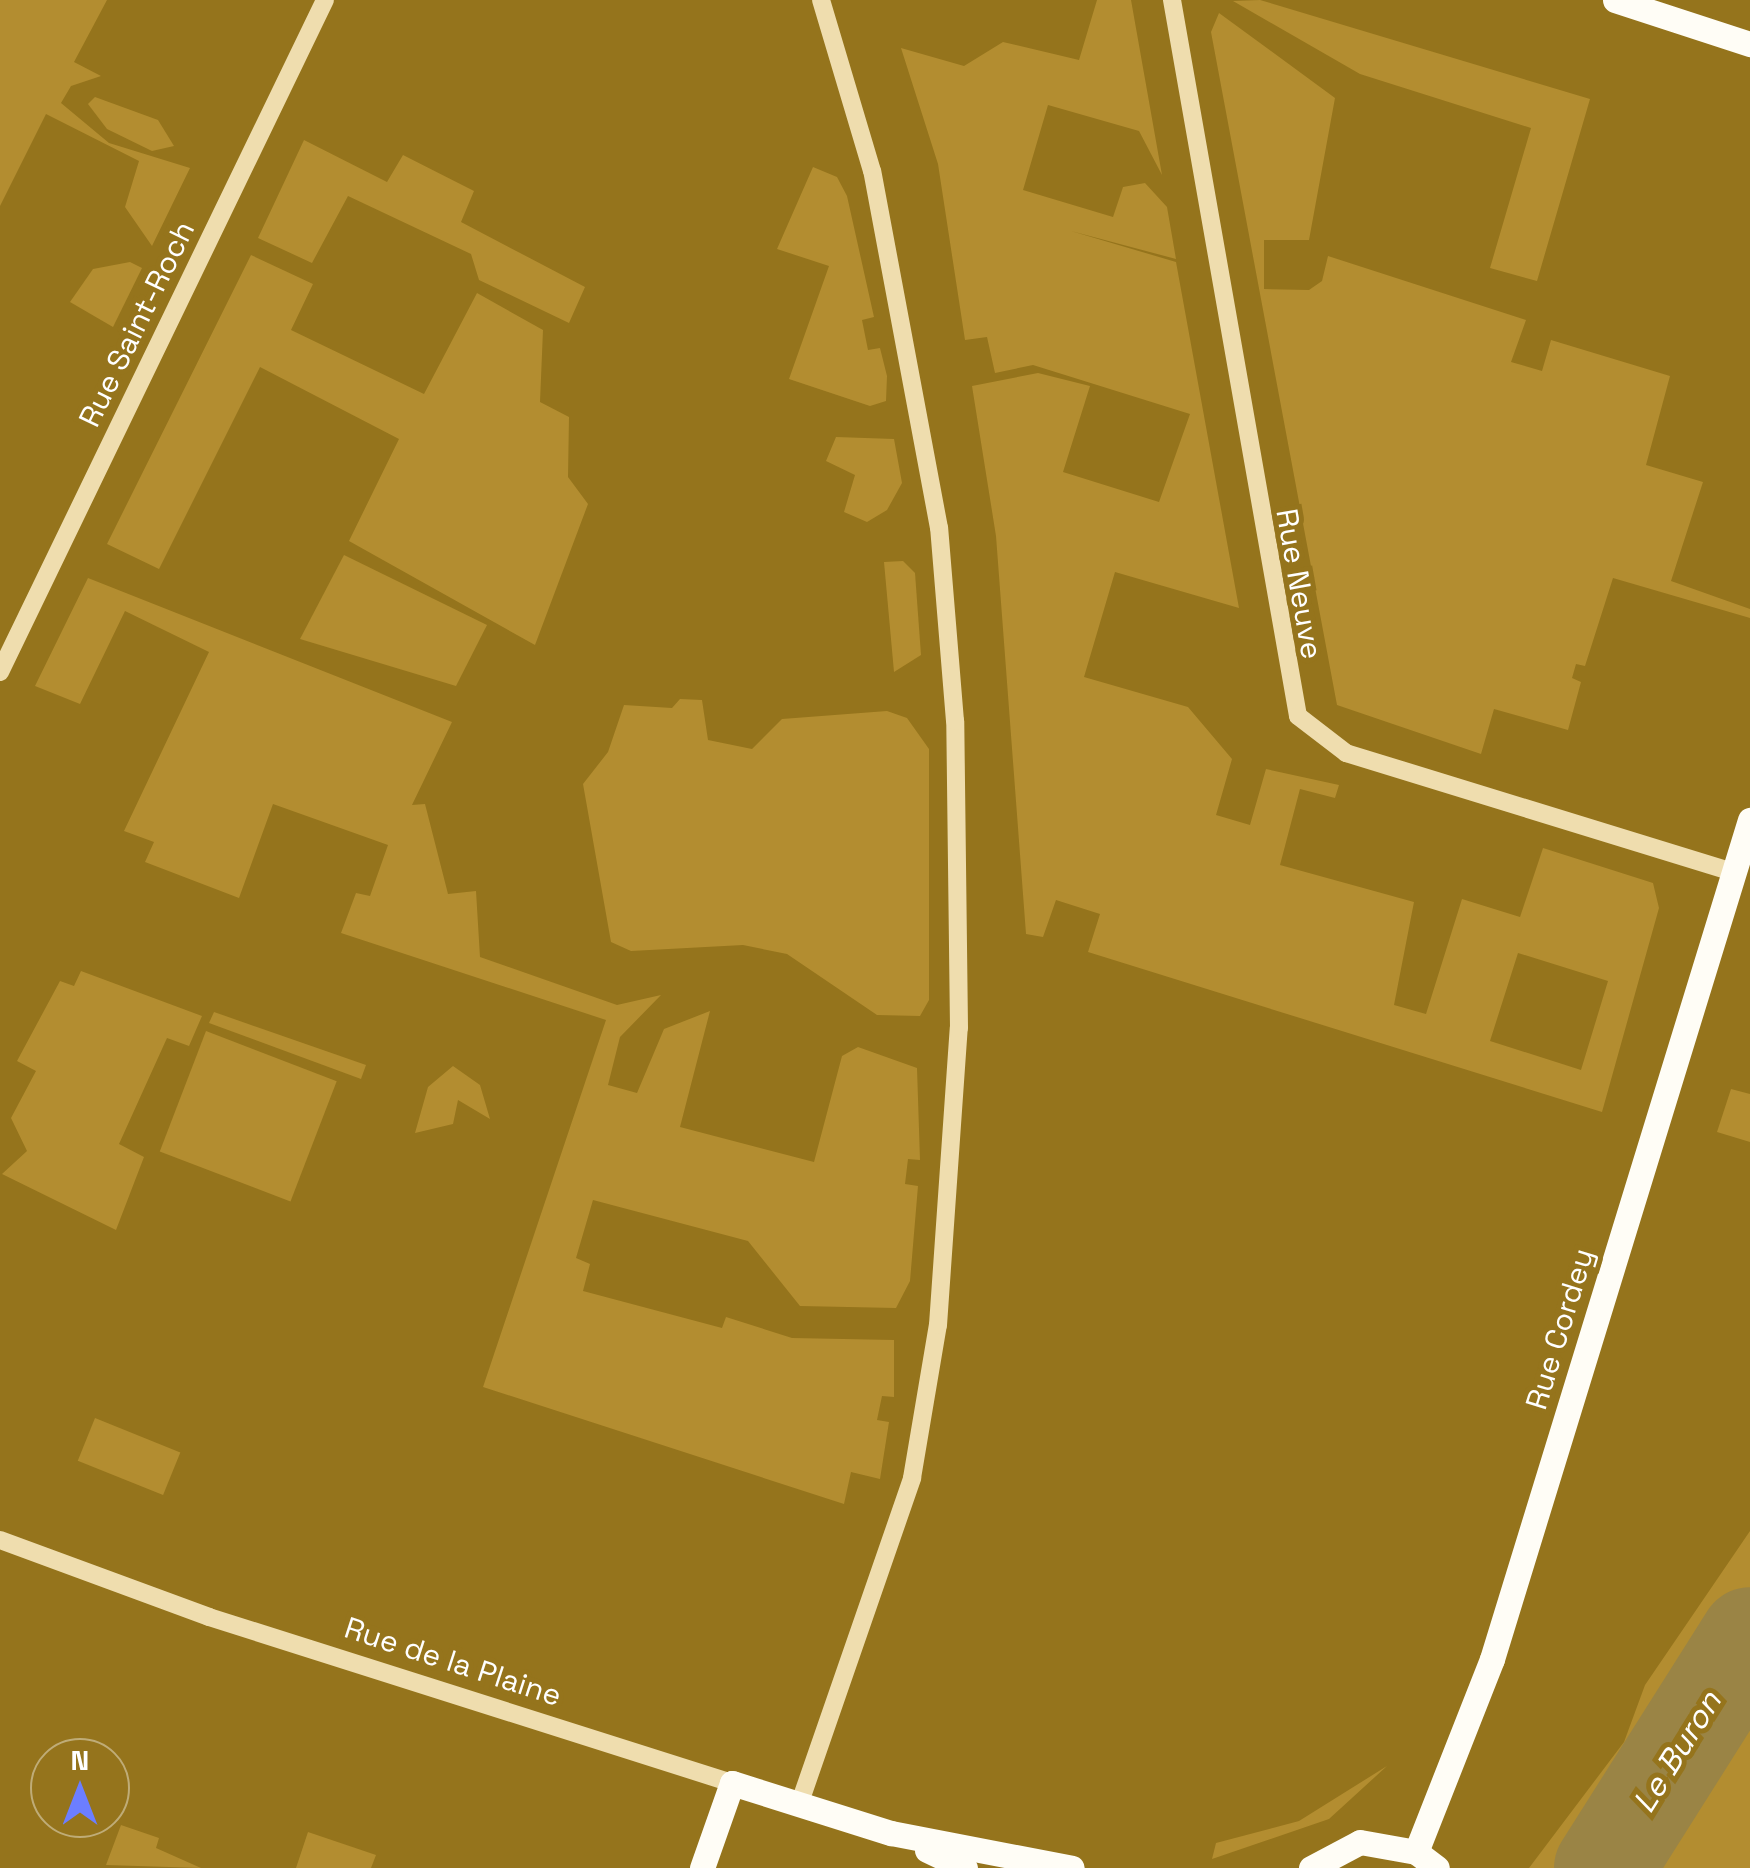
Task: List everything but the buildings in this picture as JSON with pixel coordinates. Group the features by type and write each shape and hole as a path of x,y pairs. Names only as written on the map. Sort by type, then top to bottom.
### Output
{"main road":[{"path":"1615,0 1750,44"},
{"name":"Rue Cordey","path":"1416,1852 1492,1659 1750,820"},
{"path":"702,1868 732,1784"},
{"name":"Rue de la Plaine","path":"732,1784 890,1833 1072,1868"},
{"name":"Rue de la Plaine","path":"890,1833 965,1868"},
{"path":"1311,1868 1360,1842 1416,1852 1437,1868"}],"street":[{"name":"Rue Saint-Roch","path":"0,672 325,0"},
{"path":"799,1805 890,1550 923,1423 948,1222 959,862 939,528 872,172 822,0"},
{"name":"Rue Neuve","path":"1172,0 1298,716 1346,754 1734,872"},
{"name":"Rue de la Plaine","path":"0,1540 209,1617 732,1784"}],"shaded area":[{"path":"0,0 107,0 74,62 101,76 71,86 61,103 109,143 190,168 152,246 125,207 139,161 46,114 0,206"},
{"path":"1097,0 1131,0 1162,175 1139,131 1048,105 1023,190 1113,217 1123,187 1145,183 1167,207 1176,259 1071,231 1176,262 1239,608 1115,572 1084,677 1188,707 1232,759 1216,815 1250,825 1266,769 1339,785 1335,798 1300,789 1280,865 1414,902 1394,1005 1426,1014 1462,899 1520,917 1543,848 1653,883 1659,908 1602,1112 1088,952 1100,914 1056,900 1043,937 1026,934 996,536 972,386 1038,373 1090,386 1063,472 1159,502 1190,414 1033,365 995,373 987,337 965,340 938,164 901,48 964,66 1003,42 1079,60","holes":["1518,953 1608,981 1581,1070 1490,1041"]},
{"path":"1260,0 1590,99 1537,281 1490,268 1531,128 1360,74 1233,1"},
{"path":"1219,13 1335,98 1309,240 1264,240 1264,289 1309,290 1322,281 1328,256 1526,320 1511,362 1542,371 1551,340 1670,376 1646,465 1703,482 1671,581 1750,609 1750,618 1613,578 1585,666 1576,664 1572,678 1581,682 1568,730 1494,709 1481,754 1337,705 1211,32"},
{"path":"95,97 158,120 174,146 152,151 107,129 88,104"},
{"path":"304,140 387,182 403,155 474,191 461,222 585,287 569,323 479,280 471,254 348,196 312,263 258,238"},
{"path":"813,167 837,177 847,196 874,317 862,320 868,350 880,348 887,376 886,401 870,406 789,379 829,266 777,249"},
{"path":"251,255 313,284 291,330 424,394 477,293 543,330 540,402 569,417 568,477 588,504 535,645 349,541 399,439 260,367 159,569 107,544"},
{"path":"130,262 142,268 113,327 70,302 93,269"},
{"path":"836,437 894,439 902,483 887,510 867,522 844,512 855,475 826,461"},
{"path":"344,555 487,625 456,686 300,639"},
{"path":"903,561 915,573 921,655 894,672 884,562"},
{"path":"88,578 452,722 412,805 425,804 448,894 476,891 480,957 617,1005 661,995 620,1037 608,1085 637,1093 664,1029 710,1011 680,1127 814,1162 842,1056 858,1047 917,1068 920,1160 908,1159 905,1184 918,1186 910,1281 896,1308 800,1306 748,1241 593,1200 576,1258 590,1264 583,1291 722,1328 726,1317 792,1338 894,1340 894,1397 882,1396 877,1420 889,1422 880,1479 851,1472 844,1504 483,1387 606,1020 341,933 356,893 370,896 388,845 273,804 239,898 145,862 154,842 124,831 209,652 125,611 80,704 35,686"},
{"path":"680,699 702,700 708,740 752,749 782,719 887,711 907,718 929,749 929,1000 920,1016 877,1015 787,954 743,945 631,951 611,942 583,784 608,752 624,705 672,708"},
{"path":"81,971 202,1016 189,1046 167,1038 119,1144 144,1157 116,1230 2,1174 27,1151 11,1118 36,1071 17,1061 60,981 74,986"},
{"path":"214,1012 366,1065 361,1079 209,1023"},
{"path":"206,1031 337,1081 290,1202 160,1151"},
{"path":"453,1066 480,1085 490,1119 458,1100 453,1124 415,1133 428,1087"},
{"path":"1731,1089 1750,1094 1750,1142 1717,1132"},
{"path":"95,1418 180,1452 163,1495 78,1461"},
{"path":"1750,1531 1750,1595 1577,1868 1529,1868 1624,1742 1645,1685"},
{"path":"1750,1676 1750,1868 1628,1868"},
{"path":"1387,1766 1329,1819 1212,1859 1216,1843 1299,1821"},
{"path":"130,1828 159,1838 156,1848 201,1868 106,1865 116,1838 130,1838"},
{"path":"308,1832 376,1855 371,1868 296,1868"}],"waterway":[{"name":"Le Buron","path":"1604,1868 1750,1637"}]}
